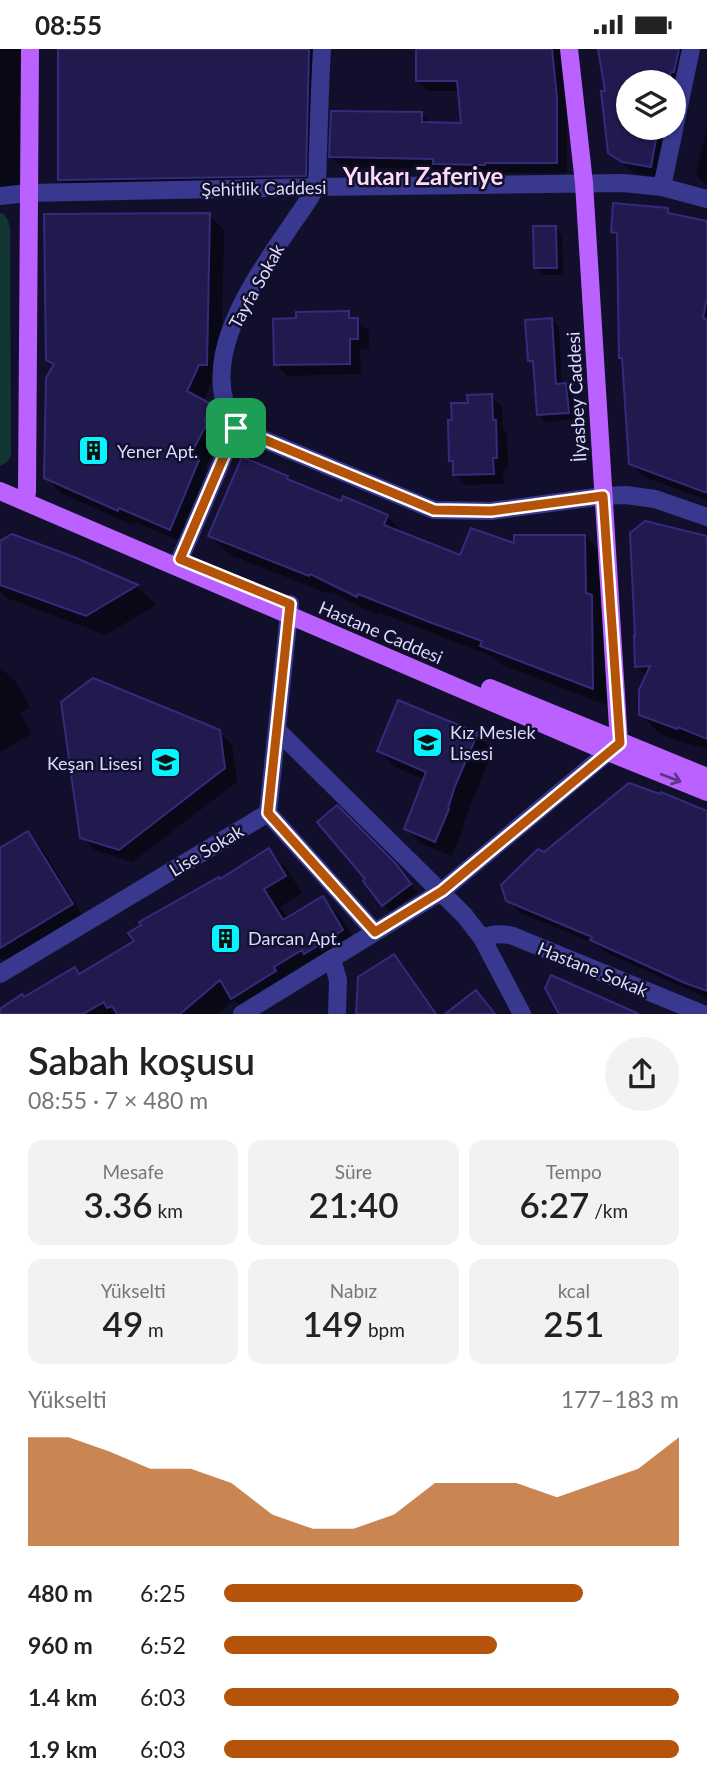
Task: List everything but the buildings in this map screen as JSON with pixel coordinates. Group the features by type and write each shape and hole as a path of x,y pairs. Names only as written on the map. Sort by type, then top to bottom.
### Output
{"main road":[{"path":"27,493 30,49"},
{"name":"İlyasbey Caddesi","path":"569,49 584,183 603,496 614,747"},
{"name":"Hastane Caddesi","path":"0,481 180,559 289,610"},
{"name":"Hastane Caddesi","path":"0,491 614,747 707,792"},
{"name":"Hastane Caddesi","path":"614,747 707,777"}],"street":[{"path":"316,187 322,49"},
{"path":"662,187 691,49"},
{"name":"Şehitlik Caddesi","path":"0,196 28,193 584,183 642,184 707,199"},
{"name":"Tayfa Sokak","path":"236,428 226,410 223,391 223,362 230,332 260,271 316,187"},
{"path":"180,559 236,428 434,510 491,511 626,495 666,502 707,517"},
{"path":"289,610 268,813 375,932"},
{"path":"277,730 464,915 482,938 522,1014"},
{"path":"243,1014 442,891 614,747"},
{"name":"Lise Sokak","path":"0,974 268,813"},
{"name":"Hastane Sokak","path":"482,938 493,934 513,936 703,1014"},
{"path":"332,959 338,980 337,1014"}],"green space":[{"path":"0,213 8,220 10,229 11,455 8,461 0,466"}],"place":[{"name":"Yener Apt.","path":"94,451"},
{"name":"Kız Meslek Lisesi","path":"427,742"},
{"name":"Keşan Lisesi","path":"165,763"},
{"name":"Darcan Apt.","path":"225,938"}],"district":[{"name":"Yukarı Zaferiye","path":"423,175"}],"route":[{"path":"236,428 434,510 491,511 603,496 620,743 442,891 375,932 268,813 290,604 180,559 236,428"}]}
